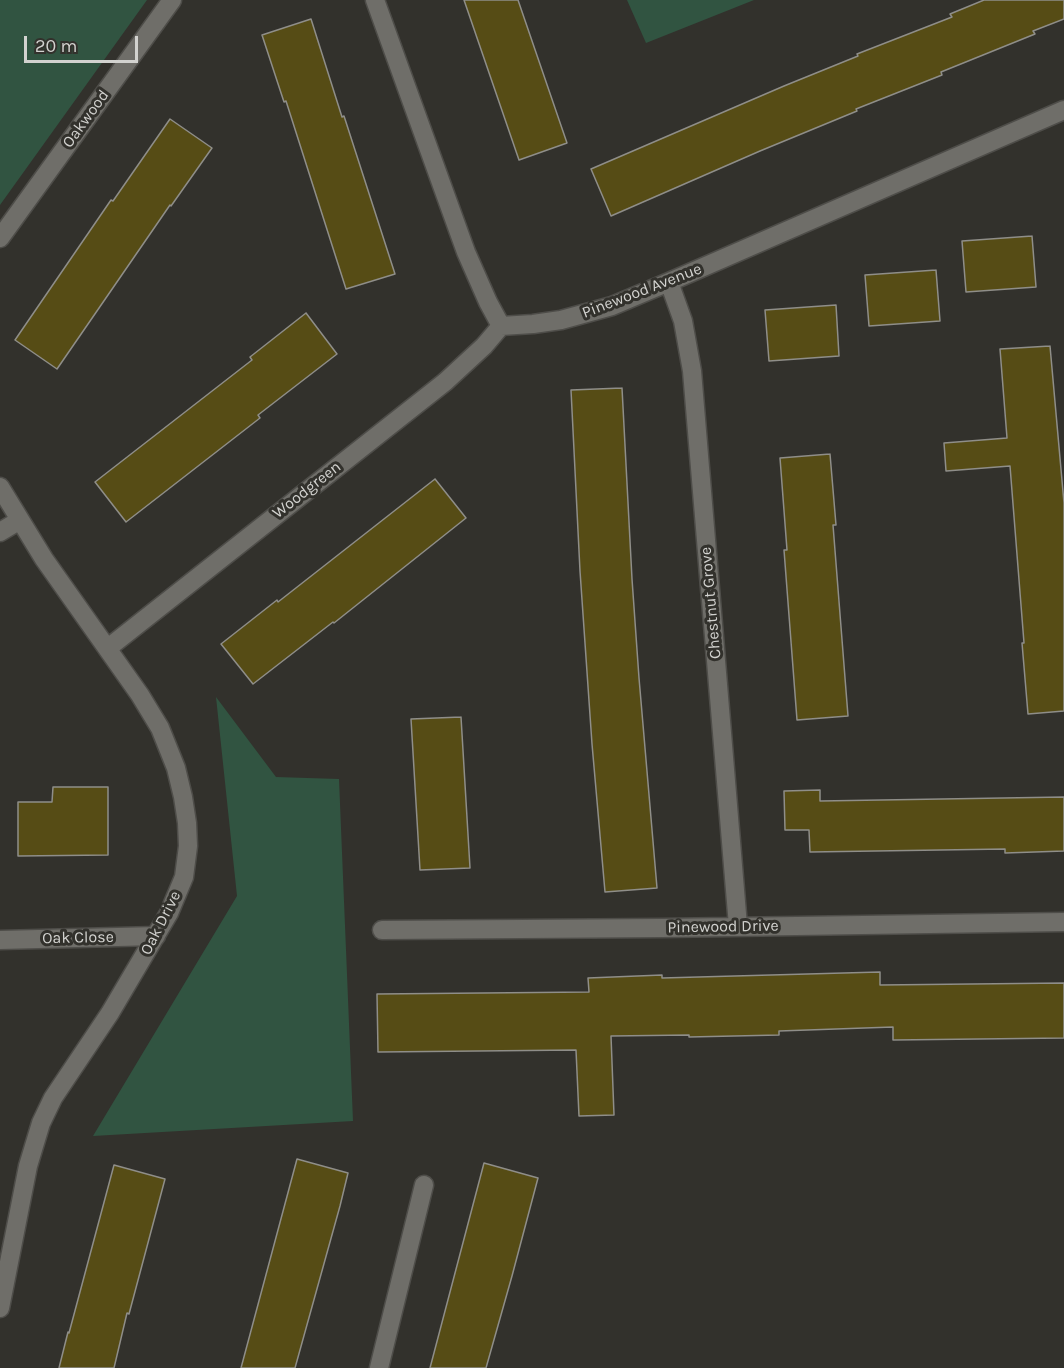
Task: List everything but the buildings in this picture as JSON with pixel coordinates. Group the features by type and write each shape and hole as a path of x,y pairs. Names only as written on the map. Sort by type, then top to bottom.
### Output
{"street":[{"name":"Oakwood","path":"0,238 172,0"},
{"path":"375,0 466,252 501,326"},
{"name":"Pinewood Avenue","path":"501,326 561,320 612,306 1064,110"},
{"name":"Chestnut Grove","path":"669,282 683,321 692,371 738,926"},
{"name":"Woodgreen","path":"108,648 445,382 484,346 501,326"},
{"name":"Oak Drive","path":"0,487 58,579 108,648 160,728 176,768 188,823 187,862 177,896 110,1013 46,1111 28,1166 0,1308"},
{"path":"0,532 20,520"},
{"name":"Pinewood Drive","path":"382,930 1064,922"},
{"name":"Oak Close","path":"0,940 156,936"},
{"path":"379,1368 424,1185"}],"green space":[{"path":"0,0 147,0 0,205"},
{"path":"627,0 754,0 646,43"},
{"path":"216,697 276,777 339,779 353,1121 93,1136 237,896"}]}
